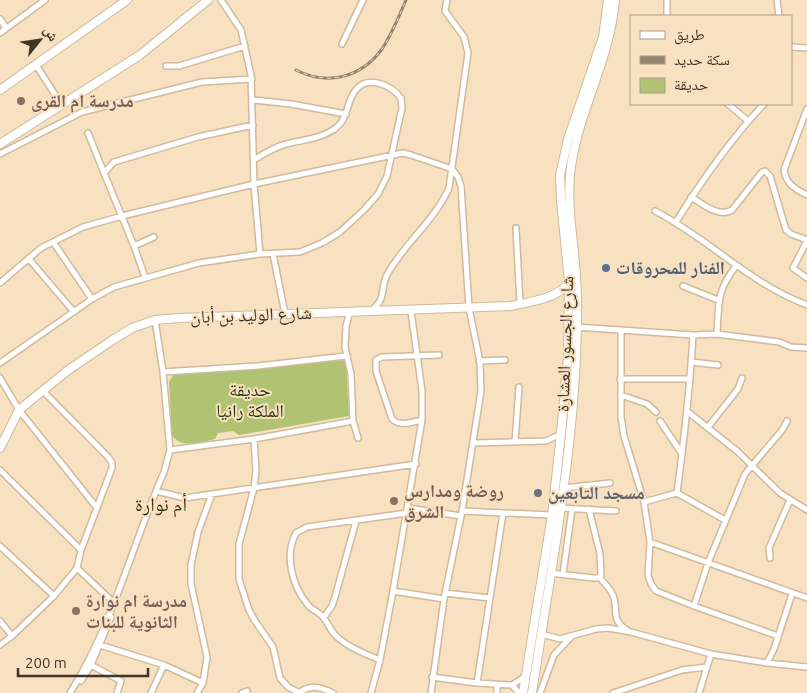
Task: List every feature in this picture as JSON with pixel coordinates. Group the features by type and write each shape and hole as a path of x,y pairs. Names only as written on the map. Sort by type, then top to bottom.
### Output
{"main road":[{"path":"0,90 127,0"},
{"path":"0,144 140,55 208,0"},
{"name":"شارع الجسور العشارة","path":"532,693 564,488 570,434 572,356 569,282 560,200 562,162 575,115 603,37 608,0"},
{"name":"شارع الجسور العشارة","path":"521,693 526,676 552,515 576,327 576,286 570,202 570,172 576,144 611,31 615,0"},
{"name":"شارع الوليد بن أبان","path":"0,448 19,410 67,371 110,340 141,324 155,320 180,318 371,311 392,312 510,306 552,295 565,288 569,282"},
{"path":"552,295 563,296 570,300"}],"street":[{"path":"0,33 46,0"},
{"path":"221,0 241,30 252,78 254,184 260,254"},
{"path":"342,44 362,0"},
{"path":"371,311 382,298 389,271 447,193 468,53 464,37 445,11 447,0"},
{"path":"667,0 667,15"},
{"path":"777,0 779,15"},
{"path":"0,20 6,28"},
{"path":"166,66 179,66 245,46"},
{"path":"792,46 807,48"},
{"path":"36,65 61,104"},
{"path":"0,154 82,112 202,82 252,78"},
{"path":"0,363 92,299 114,287 199,263 260,254 300,252 333,236 349,224 378,194 387,176 390,155 402,108 401,98 388,86 380,83 374,82 363,85 354,92 346,114 340,124 333,130 308,140 279,146 255,158"},
{"path":"253,100 291,104 346,114"},
{"path":"729,105 748,121"},
{"path":"676,222 691,197 748,121 763,105"},
{"path":"807,109 784,170 792,187 807,195"},
{"path":"104,173 114,162 207,135 253,125"},
{"path":"28,126 32,137"},
{"path":"88,133 145,278"},
{"path":"0,283 41,248 83,227 122,216 254,184 403,153 452,169 458,177 461,186 469,308 479,361 481,391 462,514 445,596 430,693"},
{"path":"691,197 721,213 727,213 732,210 762,172 765,171 770,176 786,230 790,234 807,240 793,268 807,278"},
{"path":"655,211 676,222 736,266 779,292 807,305"},
{"path":"516,228 520,304"},
{"path":"134,246 154,238"},
{"path":"53,242 92,299"},
{"path":"273,254 285,314"},
{"path":"29,258 74,312"},
{"path":"716,334 718,300 724,283 736,266"},
{"path":"683,286 718,300"},
{"path":"382,298 392,312"},
{"path":"371,693 380,660 393,591 422,420 423,402 411,311"},
{"path":"350,312 345,336 346,356 351,374 353,421 358,438"},
{"path":"74,693 91,665 100,645 164,472 170,450 163,372 155,320"},
{"path":"576,327 693,335 716,334 779,342 791,347 807,348"},
{"path":"622,330 621,417 624,436 644,502 650,542 648,575 651,584 656,591 778,636"},
{"path":"677,493 688,412 688,379 693,335"},
{"path":"422,420 404,424 395,422 390,414 375,365 376,360 382,356 439,355"},
{"path":"163,372 258,366 346,356"},
{"path":"479,361 505,360"},
{"path":"691,362 718,366"},
{"path":"0,378 19,410 97,508"},
{"path":"708,427 738,388 742,378"},
{"path":"620,380 688,379"},
{"path":"515,442 519,387"},
{"path":"0,645 54,596 77,568 81,550 112,472 110,460 43,391"},
{"path":"620,396 647,404 656,412"},
{"path":"688,412 737,451 775,489 807,510"},
{"path":"170,450 254,439 353,421"},
{"path":"660,421 682,454"},
{"path":"694,606 708,563 745,474 783,429 787,421"},
{"path":"473,443 548,440 561,434"},
{"path":"254,439 256,465 254,488 239,544 239,579 249,610 273,647 280,678 288,687 300,693 310,687 333,693"},
{"path":"156,492 185,498 416,464"},
{"path":"0,470 81,550"},
{"path":"564,488 610,483"},
{"path":"644,502 677,493 725,520"},
{"path":"197,693 203,683 207,657 191,584 191,565 198,532 212,494"},
{"path":"770,558 769,550 790,500"},
{"path":"560,508 616,510"},
{"path":"563,574 572,509"},
{"path":"380,660 363,654 341,640 331,629 324,617 309,606 298,587 291,567 292,538 296,533 307,527 356,521 408,510 462,514 552,515"},
{"path":"589,510 600,554 602,573 600,578"},
{"path":"477,683 502,513"},
{"path":"324,617 332,606 335,597 356,521"},
{"path":"650,542 807,598"},
{"path":"0,546 54,596"},
{"path":"77,568 115,603"},
{"path":"550,572 600,578 612,593 615,604 615,616 618,622 631,632"},
{"path":"393,591 490,598"},
{"path":"767,663 792,594"},
{"path":"70,693 80,677 115,603"},
{"path":"0,621 12,636"},
{"path":"541,634 560,639 596,629 608,628 631,632 711,654 807,667"},
{"path":"540,693 554,655 573,636"},
{"path":"100,645 164,665 203,683"},
{"path":"699,693 711,654"},
{"path":"91,665 121,681 117,693"},
{"path":"151,693 164,665"},
{"path":"613,693 682,670 707,667"},
{"path":"432,676 477,683 512,685 526,676"},
{"path":"497,684 497,693"},
{"path":"512,685 521,693"}],"green space":[{"name":"حديقة الملكة رانيا","path":"346,360 349,416 239,435 233,431 218,433 215,439 192,444 176,440 172,436 169,382 174,374"}],"railway":[{"path":"296,70 320,78 331,78 354,73 364,67 382,49 406,0"}],"place":[{"name":"مدرسة ام القرى","path":"21,101"},
{"name":"الفنار للمحروقات","path":"606,268"},
{"name":"مسجد التابعين","path":"538,493"},
{"name":"روضة ومدارس الشرق","path":"394,501"},
{"name":"مدرسة ام نوارة الثانوية للبنات","path":"76,611"}],"district":[{"name":"أم نوارة","path":"161,504"}]}
